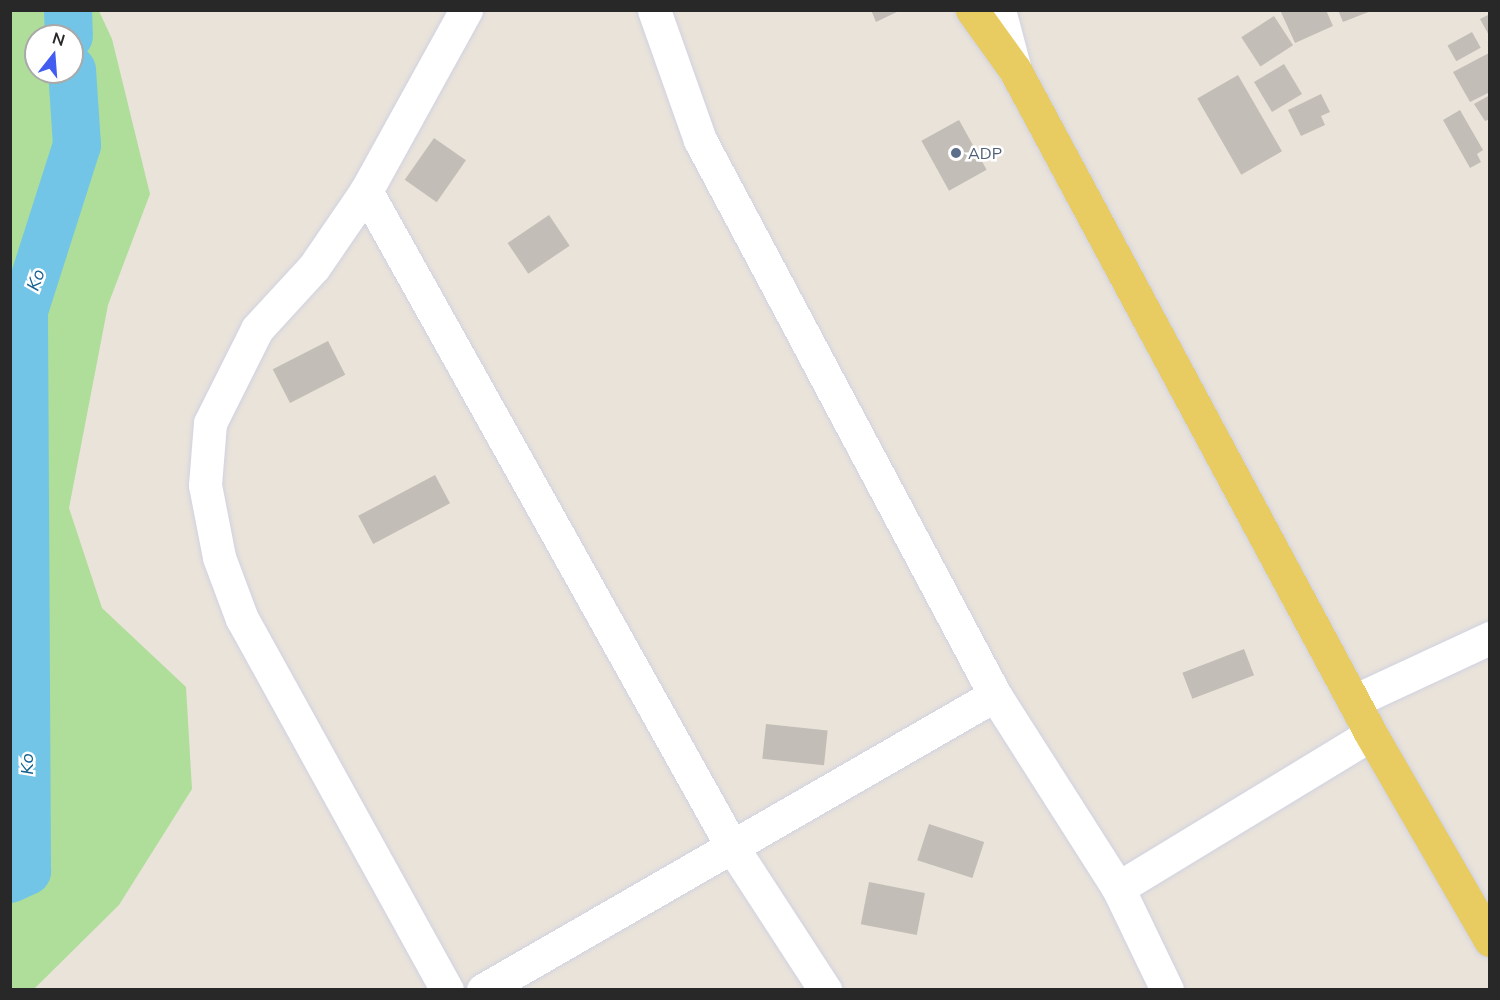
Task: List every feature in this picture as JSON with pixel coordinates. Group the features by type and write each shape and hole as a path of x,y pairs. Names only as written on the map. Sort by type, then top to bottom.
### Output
{"main road":[{"path":"972,10 1015,70 1371,734 1490,940"}],"street":[{"path":"447,990 242,619 219,557 205,485 210,423 257,329 314,267 366,191 466,10"},
{"path":"654,10 700,140 996,694 1118,888 1167,990"},
{"path":"999,10 1015,70"},
{"path":"366,191 731,845 825,990"},
{"path":"1354,701 1490,638"},
{"path":"483,990 996,694"},
{"path":"1118,888 1371,734"}],"green space":[{"path":"10,11 99,11 112,39 150,194 108,305 69,508 102,608 186,687 192,789 119,905 33,990 10,989"}],"building":[{"path":"871,10 901,10 876,22"},
{"path":"1280,10 1326,10 1333,26 1295,43"},
{"path":"1338,10 1371,10 1371,11 1343,22"},
{"path":"1490,14 1490,37 1480,19"},
{"path":"1274,16 1293,45 1260,67 1241,37"},
{"path":"1472,32 1481,48 1456,61 1448,46"},
{"path":"1489,53 1490,92 1470,102 1453,72"},
{"path":"1284,64 1302,94 1272,112 1254,82"},
{"path":"1238,75 1282,151 1241,175 1197,98"},
{"path":"1321,94 1330,112 1321,116 1325,125 1301,136 1288,110"},
{"path":"1490,95 1490,119 1485,121 1474,104"},
{"path":"1460,110 1483,150 1477,154 1481,162 1470,168 1443,120"},
{"path":"959,120 987,170 949,191 921,141"},
{"path":"434,138 466,160 437,202 405,180"},
{"path":"549,215 570,246 528,274 508,243"},
{"path":"328,341 345,375 290,403 273,369"},
{"path":"435,475 450,503 373,544 358,516"},
{"path":"1244,649 1254,675 1192,699 1182,673"},
{"path":"766,724 828,730 824,765 762,759"},
{"path":"929,824 984,842 972,878 917,860"},
{"path":"869,882 925,893 917,935 861,924"}],"waterway":[{"name":"Ko","path":"68,10 69,24"},
{"name":"Ko","path":"10,879 27,871 24,311 77,145 73,84"}],"place":[{"name":"ADP","path":"956,153"}]}
